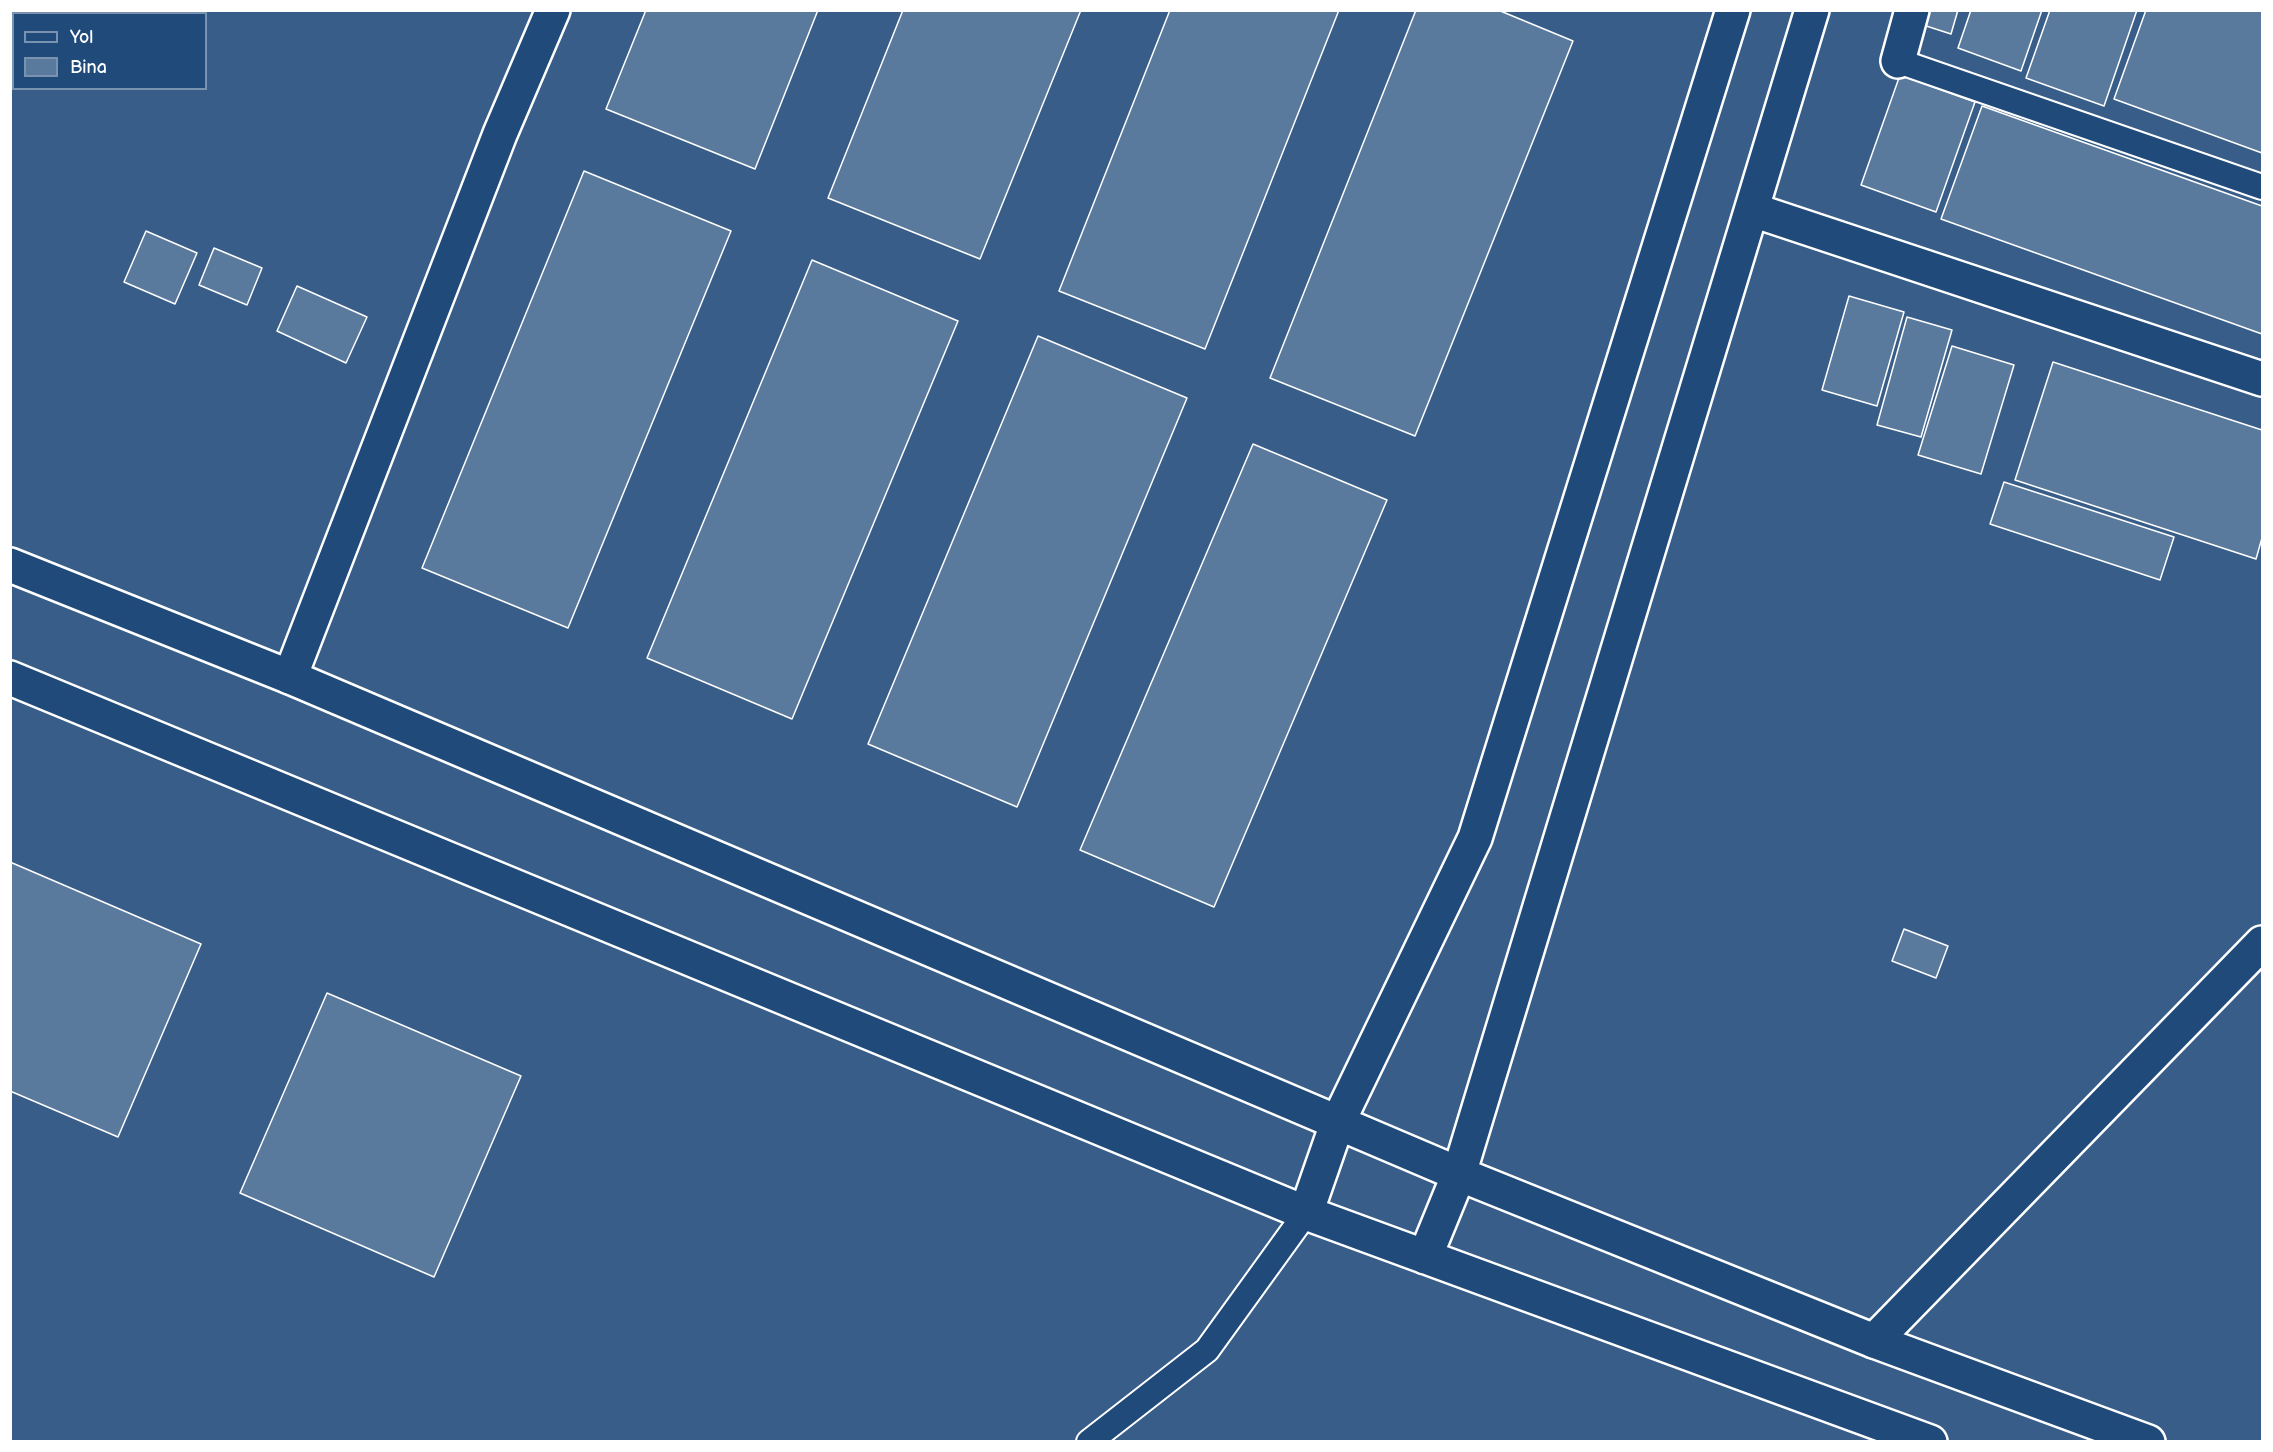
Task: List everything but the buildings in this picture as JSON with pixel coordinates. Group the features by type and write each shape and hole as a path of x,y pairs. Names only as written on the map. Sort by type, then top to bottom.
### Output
{"street":[{"path":"290,677 500,134 553,10"},
{"path":"1306,1213 1337,1124 1475,838 1733,10"},
{"path":"1425,1257 1459,1174 1812,10"},
{"path":"1898,61 1912,10"},
{"path":"1753,210 2262,378"},
{"path":"10,565 290,677 1337,1124 1874,1341 2148,1442"},
{"path":"10,678 1306,1213 1930,1442"},
{"path":"1874,1341 2262,943"}],"lane":[{"path":"1898,61 2262,187"},
{"path":"1089,1442 1207,1350 1306,1213"}],"shaded area":[{"path":"11,11 2262,11 2262,1441 11,1441"}]}
